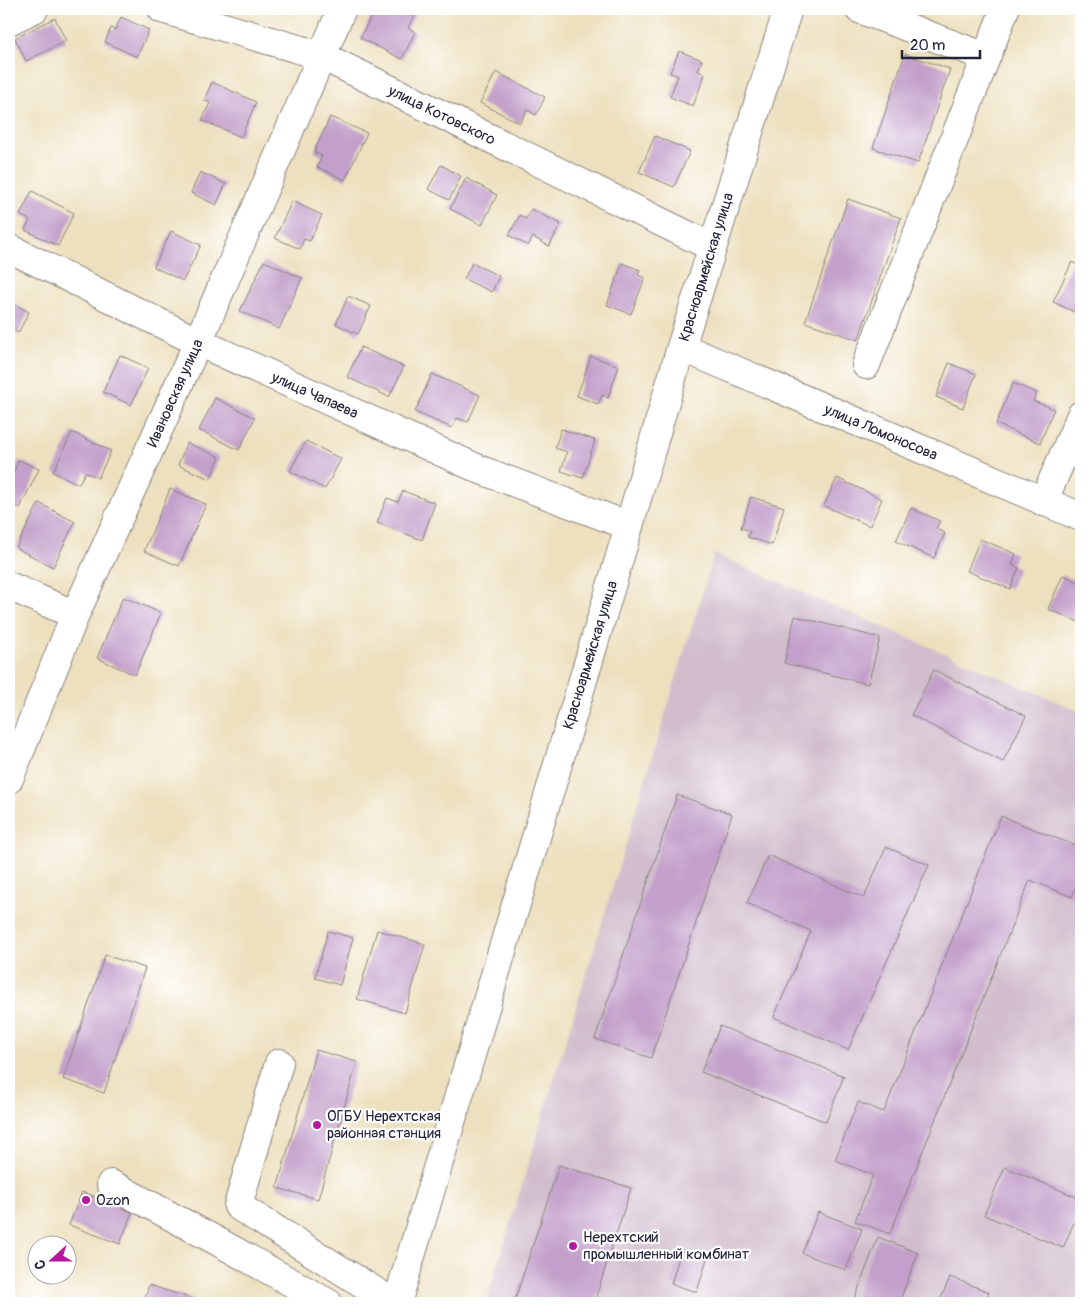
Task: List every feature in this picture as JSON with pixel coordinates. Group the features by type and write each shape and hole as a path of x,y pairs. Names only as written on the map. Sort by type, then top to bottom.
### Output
{"street":[{"path":"9,21 34,9"},
{"name":"улица Котовского","path":"162,9 322,56 712,247"},
{"name":"Ивановская улица","path":"9,779 75,616 198,342 342,9"},
{"name":"Красноармейская улица","path":"396,1303 681,347 788,9"},
{"path":"859,9 986,57"},
{"path":"866,365 1005,9"},
{"name":"улица Чапаева","path":"9,248 198,342 481,470 629,526"},
{"name":"улица Ломоносова","path":"681,347 1081,517"},
{"path":"1043,502 1081,415"},
{"path":"9,586 75,616"},
{"path":"279,1063 238,1206 396,1303"},
{"path":"111,1184 328,1303"}],"shaded area":[{"path":"714,554 1081,712 1081,1303 486,1303"}],"building":[{"path":"375,9 418,9 408,28 415,32 402,59 360,38"},
{"path":"121,17 149,30 137,57 105,42 111,28 115,30"},
{"path":"55,18 66,41 26,61 15,38"},
{"path":"679,51 702,60 698,71 705,74 693,106 670,97 678,76 670,73"},
{"path":"905,54 950,69 918,163 873,148"},
{"path":"496,72 545,97 536,115 527,110 520,123 480,103"},
{"path":"212,82 256,102 241,137 202,120 210,103 204,100"},
{"path":"330,117 367,133 345,180 317,167 322,156 314,152"},
{"path":"655,136 690,151 674,187 639,172"},
{"path":"441,165 461,176 449,200 428,189"},
{"path":"200,172 226,184 216,205 191,193"},
{"path":"466,178 497,195 482,225 450,209"},
{"path":"32,191 74,213 58,246 25,230 30,220 20,215"},
{"path":"848,199 901,218 858,340 805,322"},
{"path":"292,201 322,215 310,241 304,239 300,249 275,238"},
{"path":"531,209 561,224 549,246 533,237 528,246 509,235 520,215 526,219"},
{"path":"171,231 201,245 183,281 154,267"},
{"path":"264,261 302,278 279,329 240,311"},
{"path":"1072,262 1081,267 1081,315 1053,302"},
{"path":"472,263 499,276 492,292 464,279"},
{"path":"622,263 640,270 638,275 645,278 631,314 607,305"},
{"path":"348,296 371,306 358,334 336,324"},
{"path":"9,301 29,312 18,333 9,328"},
{"path":"361,347 404,367 389,397 347,377"},
{"path":"120,355 148,368 131,405 103,392"},
{"path":"591,356 619,366 608,398 602,395 598,404 577,396"},
{"path":"949,363 976,374 963,408 936,397"},
{"path":"432,374 480,395 468,422 457,418 452,428 415,412"},
{"path":"1013,383 1037,393 1033,401 1054,409 1040,443 996,424"},
{"path":"215,398 255,418 239,450 199,430"},
{"path":"561,429 595,440 583,478 561,471 567,452 555,448"},
{"path":"72,432 111,451 98,478 85,472 79,484 53,472"},
{"path":"306,441 341,459 325,489 290,471"},
{"path":"187,443 220,457 210,479 178,465"},
{"path":"19,460 39,469 20,508 9,502 9,482"},
{"path":"837,478 882,499 870,526 824,506"},
{"path":"170,489 206,504 179,566 144,551"},
{"path":"403,491 435,503 422,540 377,523 387,498 398,502"},
{"path":"751,497 784,507 772,545 748,537 750,531 741,528"},
{"path":"39,503 75,522 53,567 16,548"},
{"path":"911,508 940,521 936,529 945,533 934,558 896,541"},
{"path":"980,539 1016,554 1012,565 1019,568 1010,589 967,571"},
{"path":"1063,575 1081,583 1081,623 1048,609"},
{"path":"123,597 161,613 135,675 97,658"},
{"path":"795,616 880,638 868,684 784,663"},
{"path":"934,670 1026,716 1003,762 911,715"},
{"path":"677,795 732,814 651,1058 595,1039"},
{"path":"1001,816 1081,848 1081,873 1072,897 1030,880 890,1234 855,1221 873,1175 835,1160 858,1102 884,1112"},
{"path":"886,847 929,865 848,1050 774,1017 811,931 747,903 768,855 864,898"},
{"path":"377,930 425,944 405,1013 357,999"},
{"path":"328,931 353,938 340,985 315,978"},
{"path":"105,955 145,968 104,1093 63,1079"},
{"path":"720,1026 844,1076 826,1122 701,1072"},
{"name":"ОГБУ Нерехтская районная станция","path":"316,1050 357,1062 318,1199 277,1188"},
{"name":"Нерехтский промышленный комбинат","path":"559,1165 631,1188 594,1303 514,1303"},
{"path":"1005,1167 1081,1199 1081,1206 1063,1248 984,1215"},
{"path":"82,1192 132,1212 120,1244 69,1225"},
{"path":"818,1212 862,1229 846,1270 802,1253"},
{"path":"878,1237 918,1253 899,1303 853,1303"},
{"path":"681,1251 707,1259 697,1292 671,1284"},
{"path":"950,1277 989,1292 984,1303 939,1303"},
{"path":"149,1285 205,1303 143,1303"}],"place":[{"name":"ОГБУ Нерехтская районная станция","path":"317,1125"},
{"name":"Ozon","path":"86,1200"},
{"name":"Нерехтский промышленный комбинат","path":"573,1246"}]}
